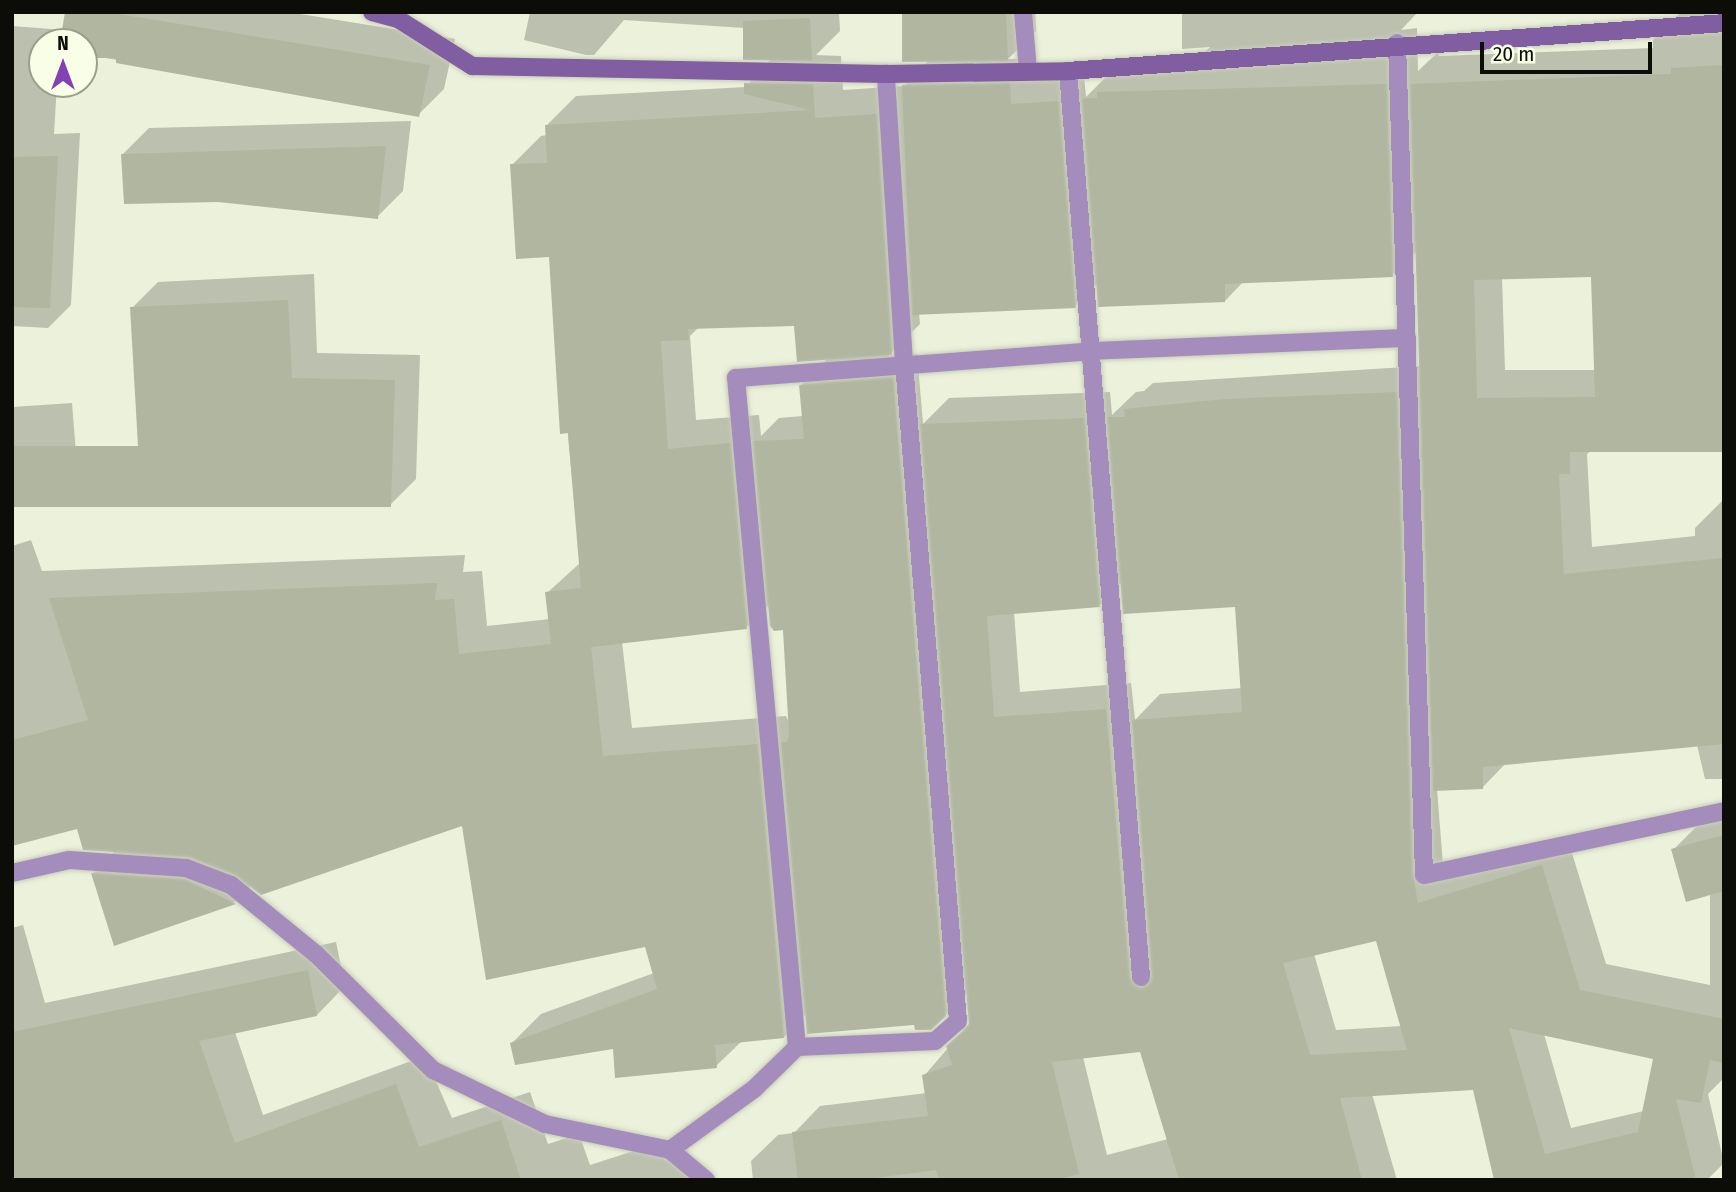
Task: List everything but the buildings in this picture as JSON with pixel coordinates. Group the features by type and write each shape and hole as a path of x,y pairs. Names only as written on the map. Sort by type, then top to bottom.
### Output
{"street":[{"path":"372,12 398,19 472,66 886,74 1068,71 1397,43 1724,23"},
{"path":"1024,12 1028,70"},
{"path":"1397,43 1424,875 1724,811"},
{"path":"1068,71 1141,977"},
{"path":"670,1150 754,1089 797,1047 935,1041 958,1021 904,363 886,74"},
{"path":"797,1047 736,378 904,363 1091,351 1407,338"},
{"path":"12,873 69,860 186,868 231,886 316,954 433,1070 545,1124 670,1150 706,1180"}]}
